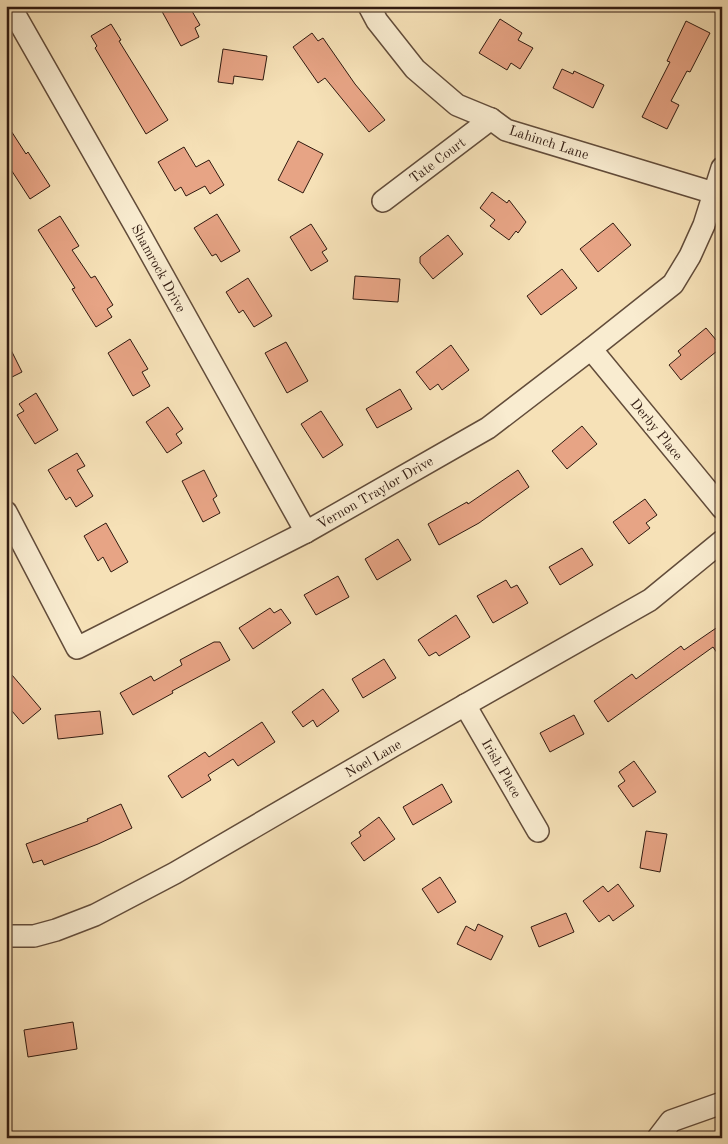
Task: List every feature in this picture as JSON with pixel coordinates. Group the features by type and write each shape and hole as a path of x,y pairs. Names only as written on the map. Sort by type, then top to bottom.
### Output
{"street":[{"name":"Shamrock Drive","path":"10,6 147,246 306,532"},
{"name":"Lahinch Lane","path":"369,6 377,21 415,69 458,105 491,119 506,130 714,193"},
{"name":"Tate Court","path":"383,201 491,119"},
{"name":"Vernon Traylor Drive","path":"6,512 77,648 306,532 488,428 673,284 690,256 704,225 722,168"},
{"name":"Derby Place","path":"591,349 722,508"},
{"name":"Noel Lane","path":"6,936 34,936 56,930 95,915 175,873 650,600 722,541"},
{"name":"Irish Place","path":"465,705 538,831"},
{"path":"658,1138 671,1121 722,1103"}],"building":[{"path":"159,6 189,6 200,25 195,28 199,37 181,46"},
{"path":"500,19 522,33 518,40 533,48 520,69 511,63 507,70 479,53"},
{"path":"686,21 710,33 690,72 687,71 671,101 679,105 667,129 642,117 670,62 667,61"},
{"path":"111,24 121,40 119,41 168,120 146,134 95,48 97,46 91,36"},
{"path":"312,33 318,41 323,38 355,84 385,120 369,132 325,78 318,83 293,47"},
{"path":"223,49 267,56 263,80 234,76 233,84 218,82"},
{"path":"562,69 573,74 574,71 604,85 593,108 553,88"},
{"path":"6,123 50,186 30,199 6,162"},
{"path":"298,141 323,154 303,193 278,180"},
{"path":"184,147 196,167 209,160 224,185 210,194 205,186 186,196 181,187 175,191 158,162"},
{"path":"492,192 507,203 509,200 526,222 518,233 516,231 509,240 490,226 495,220 480,208"},
{"path":"217,214 240,251 221,262 216,254 212,256 194,228"},
{"path":"60,216 79,246 72,250 91,278 95,276 113,305 107,309 112,317 96,327 72,289 75,288 38,230"},
{"path":"613,223 631,245 598,272 580,249"},
{"path":"311,224 327,249 322,252 328,261 311,271 290,237"},
{"path":"448,235 463,254 433,279 420,263 420,257"},
{"path":"562,269 577,288 541,315 527,296"},
{"path":"355,276 400,279 398,302 353,299"},
{"path":"248,278 272,316 254,327 243,310 239,313 226,292"},
{"path":"706,328 722,347 681,380 669,365 681,355 678,351"},
{"path":"130,339 148,369 142,372 150,386 133,396 108,353"},
{"path":"6,340 22,372 6,380"},
{"path":"286,342 308,381 287,393 265,353"},
{"path":"451,345 469,370 442,390 438,384 430,390 416,372"},
{"path":"400,389 412,409 377,428 366,409"},
{"path":"36,393 58,430 35,444 17,415 24,411 19,404"},
{"path":"168,407 183,429 176,434 182,443 167,453 146,422"},
{"path":"321,411 343,445 323,458 301,424"},
{"path":"582,426 597,444 567,469 552,451"},
{"path":"77,453 85,466 77,470 93,496 76,507 70,497 66,500 48,470"},
{"path":"204,470 217,496 213,499 220,513 203,522 182,481"},
{"path":"518,470 529,487 479,523 439,545 428,524 467,502 468,504"},
{"path":"645,499 657,515 646,523 650,528 629,544 613,522"},
{"path":"106,523 128,562 111,572 103,557 98,561 84,536"},
{"path":"398,539 411,560 377,580 365,559"},
{"path":"582,548 593,565 560,585 549,567"},
{"path":"338,576 349,597 316,615 304,595"},
{"path":"506,580 511,588 517,585 528,603 493,623 477,596"},
{"path":"270,608 274,613 281,609 291,623 253,649 239,628"},
{"path":"456,615 470,637 439,656 436,652 429,656 418,640"},
{"path":"722,624 722,660 713,647 608,722 594,701 632,674 636,679 681,646 684,650"},
{"path":"214,642 220,642 230,660 172,691 173,693 133,715 120,693 151,676 154,681 182,665 180,660"},
{"path":"384,659 396,678 363,698 352,679"},
{"path":"6,668 41,709 23,724 6,704"},
{"path":"323,689 339,711 317,727 313,720 303,727 292,712"},
{"path":"100,711 103,734 58,739 55,715"},
{"path":"574,715 584,734 550,752 540,733"},
{"path":"262,722 275,742 238,766 233,759 208,775 211,780 182,798 168,776 205,752 209,757"},
{"path":"634,761 656,792 633,807 618,786 625,781 619,772"},
{"path":"442,784 452,802 413,825 403,807"},
{"path":"121,804 132,828 98,844 44,865 42,860 33,863 26,844 88,821 87,819"},
{"path":"379,817 395,839 364,861 351,843 361,836 359,832"},
{"path":"646,831 667,834 660,872 640,868"},
{"path":"440,877 456,902 438,913 422,889"},
{"path":"618,884 634,906 613,921 609,915 599,922 583,901 603,886 608,892"},
{"path":"566,913 574,932 539,947 531,927"},
{"path":"478,924 503,936 491,960 457,944 466,926 475,931"},
{"path":"73,1022 77,1049 28,1057 24,1030"}]}
